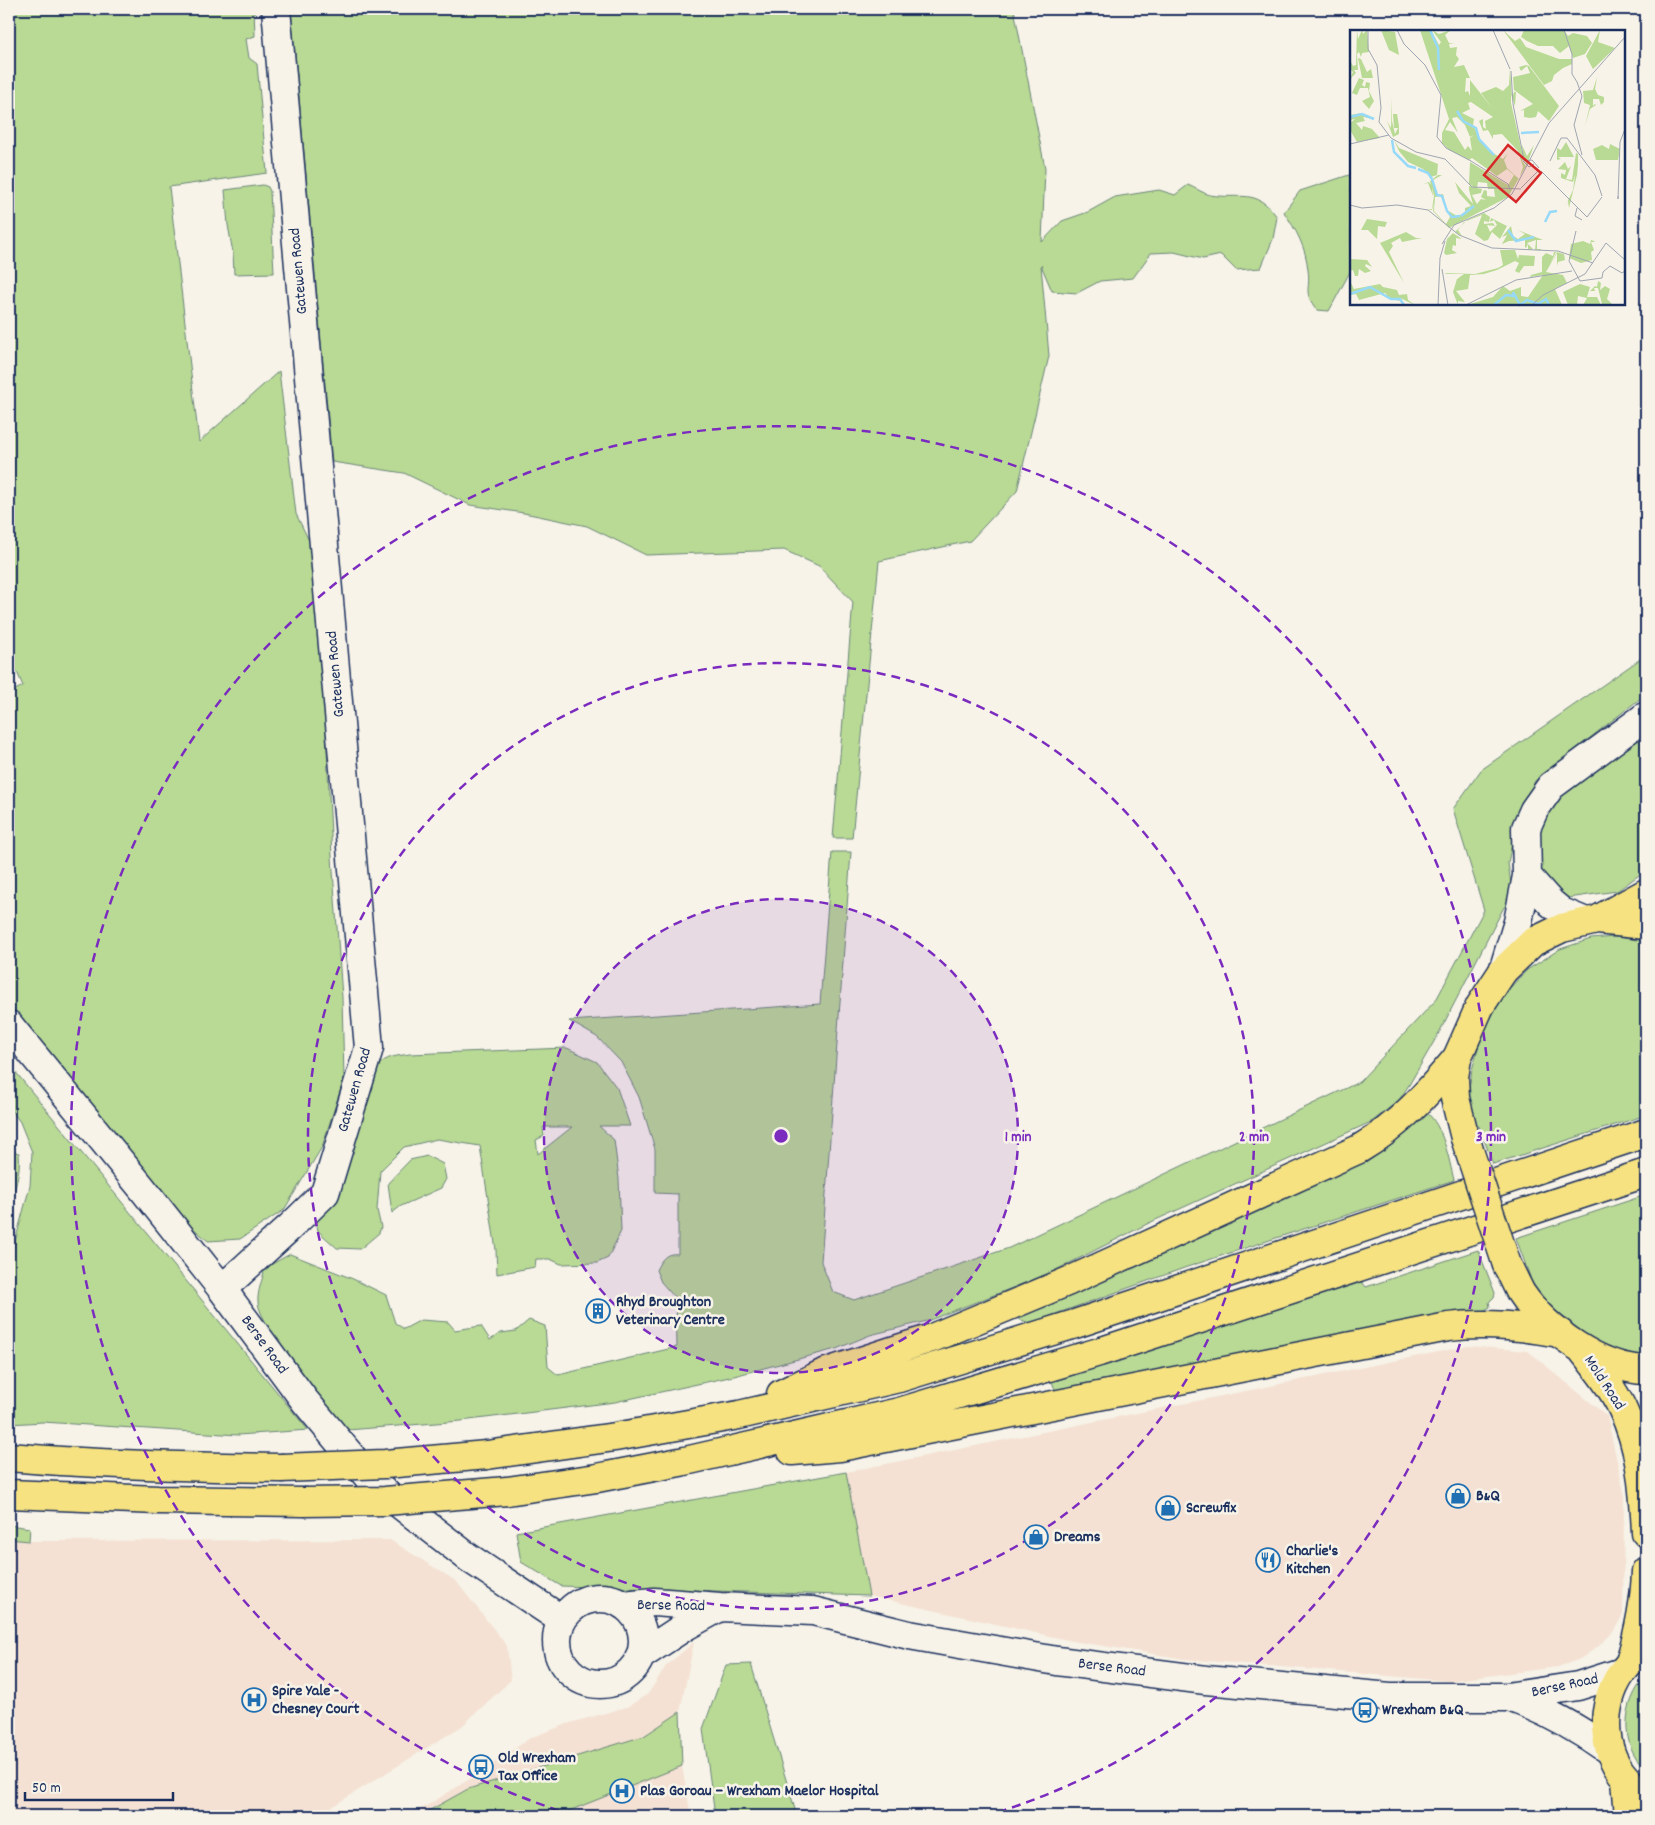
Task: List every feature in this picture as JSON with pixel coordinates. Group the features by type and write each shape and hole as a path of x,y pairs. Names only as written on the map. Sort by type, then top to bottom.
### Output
{"main road":[{"name":"Gatewen Road","path":"222,1289 325,1193 369,1048 276,9"},
{"path":"1503,970 1518,922 1527,876 1526,828 1534,810 1551,786 1646,716"},
{"path":"1527,876 1551,904 1562,912 1591,921 1646,925"},
{"path":"1646,893 1591,921 1562,928 1533,942 1503,970 1480,1006 1457,1058 1454,1078 1455,1098 1465,1138 1507,1265 1521,1293 1538,1314 1583,1351 1611,1363 1646,1370"},
{"name":"Berse Road","path":"9,1025 222,1289 305,1401 375,1484 469,1558 562,1620"},
{"path":"739,1415 824,1373 932,1338 1070,1281 1359,1149 1377,1139 1415,1107 1457,1058"},
{"path":"9,1457 82,1463 175,1467 281,1468 385,1464 487,1455 615,1437 739,1415 899,1378 1065,1327 1646,1133"},
{"path":"9,1494 158,1500 385,1501 507,1491 597,1478 684,1462 899,1412 1089,1355 1646,1173"},
{"path":"684,1462 840,1447 1448,1326 1494,1324 1534,1328 1560,1334"},
{"name":"Mold Road","path":"1583,1351 1603,1376 1622,1408 1634,1440 1644,1494 1646,1533"},
{"path":"1646,1571 1640,1632 1633,1662 1609,1697 1605,1724 1610,1751 1617,1766 1626,1779 1646,1796"},
{"path":"596,1598 610,1600 623,1605 633,1615 640,1627 643,1642 640,1656 634,1668 623,1677 610,1683 596,1684 583,1681 571,1674 562,1662 557,1648 557,1633 562,1620 571,1609 583,1602 596,1598"},
{"name":"Berse Road","path":"623,1605 654,1602 813,1611 909,1635 1057,1661 1206,1680 1390,1696 1507,1697 1578,1686 1633,1662"},
{"name":"Berse Road","path":"640,1656 684,1627 720,1607"},
{"name":"Berse Road","path":"1507,1697 1531,1705 1589,1736 1610,1751"},
{"path":"1626,1779 1629,1816"}],"shaded area":[{"path":"1468,1346 1528,1351 1607,1416 1624,1492 1623,1614 1614,1631 1599,1646 1580,1659 1558,1667 1448,1681 1185,1659 1072,1641 869,1596 846,1472"},
{"name":"Spire Yale - Chesney Court","path":"9,1539 29,1541 390,1540 456,1581 507,1646 511,1680 462,1726 317,1816 9,1816"},
{"path":"694,1642 680,1712 682,1766 691,1816 410,1816 481,1772 530,1738 570,1723 627,1707 648,1694 666,1666"}],"green space":[{"path":"9,9 254,9 255,36 246,39 249,58 257,64 267,173 169,187 199,442 279,371 296,514 315,553 342,997 344,1079 322,1147 284,1210 240,1239 208,1241 176,1213 96,1112 9,1011 9,693 23,686 17,672 9,676"},
{"path":"291,9 1014,9 1045,168 1042,242 1062,221 1088,212 1115,197 1159,190 1175,195 1188,185 1210,195 1247,197 1262,202 1277,217 1273,239 1261,268 1236,270 1221,255 1203,259 1174,252 1151,253 1133,278 1100,281 1077,293 1052,291 1041,265 1049,356 1017,491 970,541 879,561 852,838 833,838 853,602 819,566 784,550 646,555 587,526 524,513 470,505 404,473 332,462"},
{"path":"1350,176 1350,272 1329,311 1317,310 1312,304 1308,294 1309,277 1303,246 1284,212 1300,191"},
{"path":"263,185 268,187 270,191 274,273 234,274 225,190"},
{"path":"1646,655 1646,694 1535,781 1516,824 1508,863 1514,906 1504,907 1440,1031 1409,1085 1399,1100 1373,1121 1149,1223 1048,1274 927,1321 870,1335 836,1349 734,1376 615,1402 461,1421 347,1430 281,1347 261,1313 258,1298 265,1268 290,1254 353,1279 386,1295 395,1323 404,1329 421,1320 448,1322 455,1330 481,1326 490,1340 501,1333 516,1331 529,1320 545,1326 548,1367 558,1375 677,1347 676,1299 661,1282 656,1270 664,1258 670,1254 678,1254 678,1194 655,1193 655,1149 639,1097 621,1062 597,1037 569,1021 820,1004 832,852 851,852 821,1262 833,1292 854,1300 1009,1248 1359,1082 1436,1000 1484,910 1453,809 1481,770"},
{"path":"1646,729 1646,870 1617,891 1561,899 1537,874 1537,819 1562,789"},
{"path":"1615,937 1646,941 1646,1115 1493,1164 1479,1126 1474,1127 1467,1101 1472,1070 1482,1034 1504,994 1527,970 1560,949 1591,939"},
{"path":"567,1048 597,1062 617,1088 630,1126 599,1126 614,1140 619,1179 621,1231 608,1258 597,1263 561,1264 550,1259 536,1259 535,1267 497,1274 496,1250 480,1146 437,1139 404,1147 380,1171 377,1210 381,1227 379,1233 360,1249 337,1248 318,1231 314,1210 337,1179 351,1153 366,1092 373,1073 385,1060 410,1054","holes":["543,1127 572,1127 538,1154 536,1140 544,1136"]},
{"path":"9,1064 308,1430 238,1435 43,1422 9,1424 9,1250 13,1249 30,1186 32,1152 20,1122 9,1107"},
{"path":"1426,1112 1437,1125 1441,1134 1454,1180 1187,1267 1030,1323 1018,1319 1018,1314"},
{"path":"9,1140 15,1152 19,1153 19,1167 9,1206"},
{"path":"427,1156 443,1164 446,1179 441,1188 401,1206 392,1213 388,1183 410,1160"},
{"path":"1646,1195 1646,1358 1620,1355 1584,1339 1553,1316 1524,1279 1530,1277 1516,1238"},
{"path":"1478,1250 1495,1293 1489,1302 1490,1307 1476,1315 1056,1392 1052,1382 1362,1282 1366,1287"},
{"path":"846,1472 869,1596 561,1586 521,1562 516,1532"},
{"path":"9,1525 30,1528 29,1541 9,1539"},
{"path":"751,1664 797,1816 715,1816 703,1729 726,1665"},
{"path":"1646,1677 1646,1769 1637,1759 1631,1748 1627,1723 1632,1698"},
{"path":"680,1712 682,1766 556,1816 423,1816 423,1814 468,1789 644,1736"}],"place":[{"name":"Rhyd Broughton Veterinary Centre","path":"598,1311"},
{"name":"B&Q","path":"1458,1496"},
{"name":"Screwfix","path":"1168,1508"},
{"name":"Dreams","path":"1036,1537"},
{"name":"Charlie's Kitchen","path":"1268,1560"},
{"name":"Spire Yale - Chesney Court","path":"254,1700"},
{"name":"Wrexham B&Q","path":"1365,1710"},
{"name":"Old Wrexham Tax Office","path":"481,1767"},
{"name":"Plas Goroau – Wrexham Maelor Hospital","path":"622,1791"}]}
